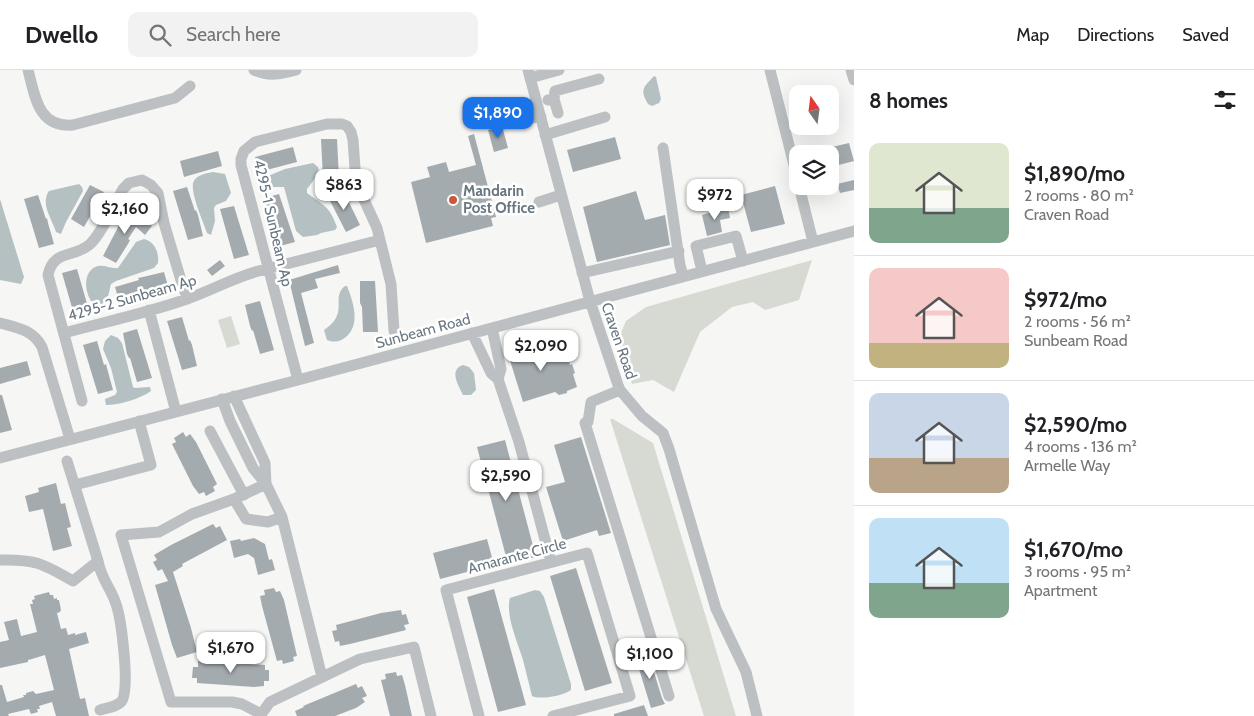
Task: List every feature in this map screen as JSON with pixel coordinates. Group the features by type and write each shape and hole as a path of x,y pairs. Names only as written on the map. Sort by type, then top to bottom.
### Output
{"street":[{"path":"28,70 36,101 50,120 58,124 73,125 175,98 190,86"},
{"path":"254,70 270,75 296,70"},
{"path":"529,74 559,70"},
{"path":"770,70 789,145"},
{"path":"851,70 854,80"},
{"name":"Craven Road","path":"529,74 582,274 620,390 642,416 663,434 716,609 746,672 757,716"},
{"path":"560,121 554,99 556,91 599,79"},
{"path":"537,104 554,99"},
{"path":"520,120 541,117"},
{"path":"545,135 560,121 605,117"},
{"name":"4295-1 Sunbeam Ap","path":"298,380 241,165 244,151 255,142 328,124 347,126 353,140 356,182 371,212 391,284 394,331"},
{"path":"663,148 683,276"},
{"path":"82,401 48,275 50,267 59,257 76,252 93,241 123,188 129,183 142,180 151,185 158,193 172,249 188,299"},
{"path":"539,202 562,195"},
{"path":"801,195 813,242"},
{"name":"Sunbeam Road","path":"0,458 854,231"},
{"path":"702,271 696,246 736,236 743,261"},
{"name":"4295-2 Sunbeam Ap","path":"64,333 188,299 237,277 380,240"},
{"path":"582,274 680,251"},
{"path":"149,310 176,412"},
{"path":"0,324 24,330 38,339 42,346 70,439"},
{"path":"492,328 501,369 498,378 519,442 551,562"},
{"path":"472,333 490,373 498,378"},
{"path":"620,390 591,402 588,422 585,423 586,440 669,696"},
{"path":"234,396 265,463 266,484"},
{"path":"222,399 230,422 253,468 266,484 282,517 322,677"},
{"path":"75,485 152,465 139,421"},
{"path":"210,431 239,497 246,520 268,522 282,517"},
{"path":"67,461 101,574 116,603 124,640 125,694 122,702 113,707 100,710"},
{"path":"266,484 239,497 192,514 158,532 121,535 171,702 232,702 242,704 260,715 270,702 360,660 414,647 431,716"},
{"name":"Amarante Circle","path":"480,716 446,590 587,552 630,696 597,710 552,716"},
{"path":"0,560 35,562 46,566 73,582 98,561"}],"shaded area":[{"path":"654,76 656,77 661,99 659,103 652,106 645,99 643,91"},
{"path":"313,163 318,167 319,173 307,189 307,193 328,210 337,227 335,230 303,237 296,231 284,187 271,187 267,179 268,176 285,169"},
{"path":"213,172 225,174 231,193 226,201 216,205 214,208 215,221 211,235 207,233 198,208 193,183 199,176"},
{"path":"79,184 83,191 61,234 56,232 46,206 49,191"},
{"path":"0,199 24,277 21,284 0,280"},
{"path":"144,239 151,242 156,248 158,263 154,268 111,284 106,301 96,306 87,291 86,284 89,273 98,266 118,268 136,242"},
{"path":"812,260 799,300 765,310 753,302 732,307 700,332 674,392 653,380 632,384 618,340 626,321 646,307"},
{"path":"345,286 347,286 353,305 354,324 352,330 343,339 335,342 330,341 327,340 324,330 336,318 339,296"},
{"path":"231,316 240,344 227,348 218,320"},
{"path":"111,335 118,338 122,343 133,387 150,387 151,391 129,401 106,405 105,399 115,395 117,392 111,368 103,349 105,341"},
{"path":"463,365 469,367 474,373 476,390 471,395 463,395 457,383 456,371"},
{"path":"610,419 653,443 736,716 704,716"},
{"path":"535,590 540,591 544,597 571,684 571,690 552,697 540,698 532,696 509,612 510,598"}],"building":[{"path":"502,126 508,148 494,152 488,130"},
{"name":"Mandarin Post Office","path":"474,134 496,217 491,218 493,226 426,243 411,182 430,177 427,167 446,162 449,172 476,165 468,136"},
{"path":"615,137 621,159 573,172 567,150"},
{"path":"321,139 337,139 339,178 323,179"},
{"path":"849,143 854,161 839,165 839,145"},
{"path":"293,147 297,162 259,172 255,157"},
{"path":"218,151 222,166 184,177 180,161"},
{"path":"854,180 854,190 840,193 839,184"},
{"path":"90,185 104,192 84,227 71,219"},
{"path":"775,186 785,224 751,232 741,195"},
{"path":"187,187 198,215 203,236 188,240 173,191"},
{"path":"343,190 360,225 346,232 328,197"},
{"path":"636,191 645,220 665,215 670,245 597,262 583,207"},
{"path":"279,194 295,242 280,246 264,198"},
{"path":"38,195 54,244 39,248 24,199"},
{"path":"234,206 249,255 234,259 220,209"},
{"path":"728,207 730,218 720,220 722,232 707,236 702,215"},
{"path":"127,210 152,226 145,235 136,227 116,263 103,256"},
{"path":"220,260 225,266 212,276 207,270"},
{"path":"338,265 340,273 315,279 318,288 301,293 314,343 305,346 289,280"},
{"path":"77,269 88,307 73,311 62,273"},
{"path":"164,272 168,286 119,301 115,287 139,280 138,278"},
{"path":"360,281 375,281 378,332 363,332"},
{"path":"260,301 274,350 260,354 245,305"},
{"path":"182,317 197,366 182,370 167,321"},
{"path":"137,329 152,378 137,382 127,354 123,333"},
{"path":"533,340 538,356 556,351 556,354 566,351 570,365 572,364 575,373 573,374 577,387 567,391 567,393 559,395 555,392 523,402 506,348"},
{"path":"97,341 113,390 98,394 83,345"},
{"path":"27,361 31,375 0,384 0,368"},
{"path":"0,395 2,395 12,430 0,433"},
{"path":"183,432 186,437 190,434 196,442 217,484 213,487 215,491 206,496 204,492 199,494 193,486 172,444 176,442 174,438"},
{"path":"581,437 611,533 599,536 597,530 563,541 546,487 565,482 554,445"},
{"path":"505,440 536,557 508,564 477,447"},
{"path":"56,483 61,504 65,503 71,527 67,528 72,546 53,551 43,509 29,512 25,496 39,492 38,488"},
{"path":"213,524 216,528 220,526 227,540 182,564 183,566 173,572 197,652 177,658 155,585 168,581 162,569 158,571 153,562 157,560 154,555"},
{"path":"254,538 265,544 269,560 272,559 275,570 258,575 254,558 248,554 234,558 230,541"},
{"path":"487,539 494,565 440,579 433,553"},
{"path":"576,568 612,683 585,691 550,576"},
{"path":"274,588 276,592 280,591 284,600 297,656 293,657 294,661 283,664 282,660 277,661 260,596 265,595 264,590"},
{"path":"494,589 526,705 498,712 467,597"},
{"path":"49,592 50,595 53,595 54,599 57,598 59,600 61,610 57,613 61,629 66,628 68,635 86,632 89,643 69,649 80,699 85,698 89,716 56,716 52,702 39,706 38,712 31,714 29,709 8,714 9,716 0,716 0,685 2,685 7,702 24,697 23,695 26,695 26,693 33,691 36,694 54,690 45,655 28,660 28,662 0,668 0,642 9,640 4,622 17,619 21,636 37,632 30,604 33,604 34,596"},
{"path":"401,610 402,615 406,614 409,624 404,625 406,630 340,646 339,641 335,642 332,631 337,630 336,625 381,613"},
{"path":"648,653 665,704 651,708 635,656"},
{"path":"198,661 265,665 265,670 269,670 269,681 264,681 264,686 254,687 197,683 197,678 192,678 193,667 198,667"},
{"path":"396,672 397,676 402,675 412,716 390,716 381,680 386,679 385,674"},
{"path":"356,684 358,688 362,686 367,696 362,698 365,702 356,708 335,716 297,716 295,711 303,706"},
{"path":"644,705 648,716 614,716 614,714"}],"place":[{"name":"Mandarin Post Office","path":"453,200"}]}
